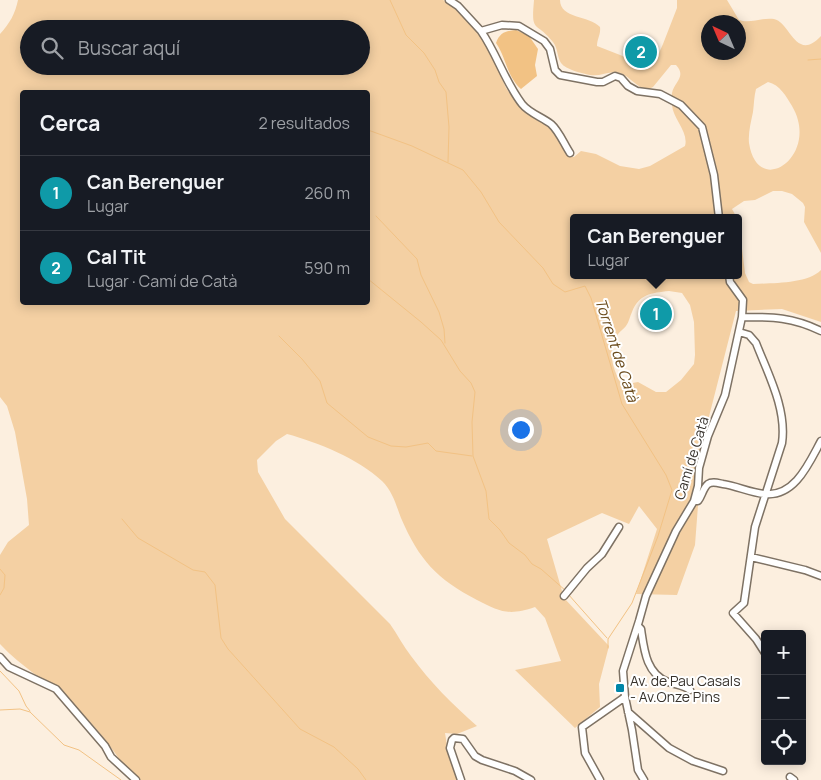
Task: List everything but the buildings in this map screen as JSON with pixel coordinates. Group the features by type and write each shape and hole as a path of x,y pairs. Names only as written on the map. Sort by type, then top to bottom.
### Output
{"street":[{"path":"449,0 458,6 481,31 491,46 516,96 525,107 552,125 570,153"},
{"path":"481,31 502,26 519,26 544,41 550,49 554,70 560,75 597,82 603,82 615,76 621,78 628,86 637,91 660,94 681,105 702,127 714,174 719,214"},
{"name":"Camí de Catà","path":"625,697 623,671 646,596 676,531 694,501 698,486 699,468 708,436 725,395 742,317 743,300 730,279"},
{"path":"742,317 780,317 821,331"},
{"path":"739,332 750,335 756,343 781,408 784,435 755,527 744,603 733,613 761,647"},
{"path":"694,501 698,501 708,483 728,484 765,494 781,492 791,487 809,463 821,441"},
{"path":"564,596 587,568 602,554 619,527"},
{"path":"751,557 805,570 821,576"},
{"path":"638,626 641,629 647,661 656,675 669,683 683,685 690,690"},
{"path":"0,657 9,667 56,689 105,746 111,757 136,780"},
{"path":"600,780 585,753 582,727 625,697 638,770 644,780"},
{"path":"628,712 669,748 693,760 723,771"},
{"path":"461,780 450,748 454,738 463,739 475,756 482,760 515,770 531,780"}],"shaded area":[{"path":"18,0 443,0 451,4 471,24 487,44 506,88 521,109 543,121 556,136 569,157 574,157 581,151 596,154 620,166 639,169 650,166 685,146 685,136 672,105 673,89 680,76 679,69 676,65 671,65 653,87 648,89 640,87 620,73 612,72 594,75 570,69 561,63 555,44 536,26 533,18 534,0 560,0 561,6 565,11 589,20 600,27 597,46 638,62 652,60 659,53 677,8 677,0 727,0 736,15 701,15 701,60 746,60 746,21 774,19 785,27 794,39 805,45 812,43 821,36 821,253 804,222 805,207 803,203 792,194 782,191 773,191 755,200 744,201 732,209 735,214 570,214 570,279 742,279 742,248 745,273 749,282 753,284 799,280 815,275 821,270 821,322 782,309 736,311 703,440 695,545 677,595 636,594 657,529 639,506 629,524 602,513 547,539 564,598 609,646 599,684 600,707 575,728 515,670 561,661 545,618 535,607 511,612 499,610 477,600 451,584 440,576 422,557 408,533 392,494 382,481 373,473 337,452 287,434 276,441 257,460 258,472 285,519 390,624 426,675 477,726 457,734 445,733 449,758 459,780 131,780 115,753 82,713 0,644 0,555 8,542 29,525 27,499 15,432 7,406 0,397 0,34 7,26","holes":["768,82 772,83 785,95 792,106 799,124 799,140 794,154 785,164 774,169 764,168 755,160 749,143 749,131 756,89","669,291 682,293 690,305 694,322 694,364 681,380 666,392 656,392 638,382 622,385 612,360 612,346 614,340 627,324 638,301 646,296 657,293"]},
{"path":"516,30 529,36 538,49 535,65 537,76 521,89 513,79 496,43 499,36"}],"waterway":[{"path":"390,0 406,35 424,53 446,92 449,127 448,162"},
{"path":"808,60 821,59"},
{"name":"Torrent de Catà","path":"370,131 412,146 463,170 481,192 499,222 543,268 553,284 565,292 585,286 591,298 622,404 666,475 672,490 658,536 632,603 608,639 608,648"},
{"path":"376,216 417,259 421,275 439,312 444,329 445,343"},
{"path":"370,281 441,340 460,371 471,383 475,392 472,422 473,456 486,491 489,519 509,543 566,591"},
{"path":"279,336 302,359 320,381 327,403 368,437 391,446 406,447 428,443 436,451 472,456"},
{"path":"122,519 138,538 193,570 205,572 215,585 221,638 228,649 300,729 334,747 358,769 366,780"},
{"path":"0,569 5,575 4,588 0,595"},
{"path":"568,594 607,638"},
{"path":"0,671 19,691 30,711"},
{"path":"0,710 20,709 30,712 64,745 79,750 121,780"}],"place":[{"name":"Cal Tit","path":"641,52"},
{"name":"Can Berenguer","path":"656,314"},
{"name":"Av. de Pau Casals - Av.Onze Pins","path":"620,688"}]}
